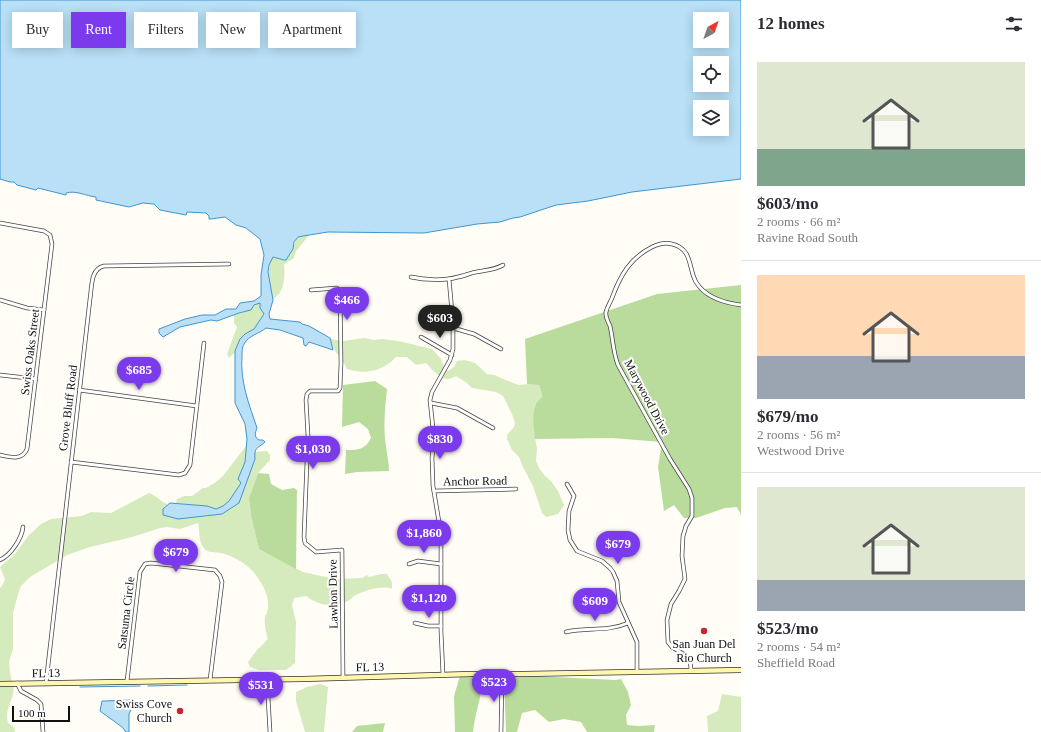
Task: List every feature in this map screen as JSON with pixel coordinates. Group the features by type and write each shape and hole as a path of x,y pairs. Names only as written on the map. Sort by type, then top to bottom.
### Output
{"main road":[{"name":"FL 13","path":"0,684 443,674 741,670"}],"street":[{"name":"Swiss Oaks Street","path":"0,223 42,230 50,235 52,244 27,449 24,455 18,457 0,455"},
{"name":"Marywood Drive","path":"691,670 690,659 672,647 668,642 667,620 671,604 685,579 682,556 683,536 692,516 692,498 689,489 670,459 618,365 613,351 606,311 617,285 630,264 646,250 663,243 674,244 685,252 690,261 693,277 704,291 720,300 741,305"},
{"name":"Grove Bluff Road","path":"46,683 79,390 94,273 98,268 104,266 229,264"},
{"path":"411,277 428,280 449,279 470,273 497,269 503,265"},
{"path":"443,674 441,626 441,534 434,491 432,465 434,438 431,403 432,392 452,354 449,279"},
{"name":"Lawhon Drive","path":"311,290 337,288 340,290 342,363 340,388 338,391 310,391 306,396 308,436 304,537 305,543 316,552 342,550 343,677"},
{"path":"0,300 27,308 44,310"},
{"path":"452,328 474,334 501,349"},
{"path":"421,337 452,354"},
{"path":"71,462 179,475 185,473 190,466 204,343"},
{"path":"0,375 36,379"},
{"path":"79,390 197,406"},
{"path":"431,403 457,408 492,428"},
{"path":"567,484 574,496 569,511 568,530 570,540 577,551 602,561 613,572 617,581 620,602 637,642 637,671"},
{"name":"Anchor Road","path":"434,491 516,489"},
{"path":"0,560 6,556 19,539 23,526"},
{"path":"409,564 418,561 441,564"},
{"name":"Satsuma Circle","path":"128,681 140,572 145,564 151,563 215,570 220,576 222,582 210,680"},
{"path":"415,623 428,626 441,626"},
{"path":"566,632 585,629 608,629 628,623"},
{"path":"501,732 502,673"},
{"path":"267,679 270,732"},
{"path":"17,683 21,691 41,704 43,732"}],"green space":[{"path":"309,235 296,251 294,258 284,264 284,279 282,288 273,299 269,273 272,257 284,260 292,251 298,238"},
{"path":"741,285 741,515 737,507 725,508 696,518 684,518 674,505 664,511 658,467 662,442 612,438 535,439 534,411 536,404 542,397 542,394 539,385 527,384 525,339 657,294"},
{"path":"260,303 260,308 264,314 254,329 240,339 235,352 229,358 227,354 237,327 234,323 234,315 251,310 254,305"},
{"path":"364,338 398,341 432,349 441,359 448,371 454,367 457,361 465,360 475,363 487,374 494,375 518,385 539,385 542,393 541,399 535,406 535,438 537,448 536,461 539,468 558,491 564,505 558,514 546,517 542,513 533,486 519,457 512,450 507,439 507,435 514,427 515,423 503,396 496,392 472,388 456,376 447,379 443,378 426,363 416,365 407,357 396,357 380,369 367,372 347,369 333,348 330,339 343,341"},
{"path":"375,381 387,389 385,439 389,471 345,474 346,450 354,450 364,447 371,438 368,429 359,422 342,427 343,385"},
{"path":"246,446 245,462 238,479 241,483 229,501 223,506 216,509 207,506 176,503 177,499 184,496 192,496 203,488 206,488 216,482 223,476"},
{"path":"267,451 270,455 270,460 258,473 249,498 251,516 259,549 303,572 335,579 362,578 367,575 369,577 387,574 392,582 392,589 380,588 370,590 337,605 321,604 306,596 294,598 292,605 296,622 295,663 286,670 259,670 250,667 248,662 268,639 265,628 265,616 268,608 268,600 256,575 249,567 235,558 222,553 207,551 200,541 198,523 180,529 167,527 160,528 132,537 90,547 67,555 30,577 21,586 13,613 13,649 9,662 12,681 0,681 0,588 5,579 0,567 15,554 29,535 41,524 51,519 82,516 91,512 111,513 149,493 168,504 163,509 178,519 222,514 239,503 255,459 254,452"},
{"path":"258,473 269,474 271,484 282,490 294,488 297,490 296,569 259,549 251,516 249,498"},
{"path":"460,676 483,677 473,732 455,732 454,696"},
{"path":"533,676 621,679 628,692 631,705 626,715 627,725 655,725 654,732 587,732 581,722 564,719 549,722 535,710 522,713 517,732 506,732 504,678"},
{"path":"320,684 328,687 324,732 305,732 296,701 296,692 307,687"},
{"path":"0,686 13,686 13,695 7,717 8,723 14,727 15,732 0,732"},
{"path":"722,694 741,697 741,732 708,732 707,716 718,711"},
{"path":"385,723 383,732 352,732 357,726"}],"water":[{"path":"0,0 741,0 741,179 632,192 588,201 556,205 500,222 477,224 424,233 328,232 303,236 298,237 294,242 293,249 286,260 273,257 269,265 268,272 273,300 269,314 270,319 300,322 309,326 330,338 333,350 309,342 306,346 304,345 303,338 280,330 266,328 246,341 242,350 242,375 248,402 257,428 255,433 257,439 265,442 256,450 255,459 239,503 222,514 178,519 163,515 163,509 170,503 207,506 216,509 229,501 241,483 238,479 245,462 247,439 245,424 235,403 235,351 240,339 254,329 264,314 260,308 260,303 254,305 251,310 217,321 211,320 180,327 163,337 159,333 159,329 185,319 202,315 215,315 226,309 236,309 240,303 254,301 261,296 261,275 264,255 260,239 246,228 236,225 225,217 209,219 209,216 206,213 187,212 186,215 160,210 154,204 143,203 129,207 96,200 96,197 77,193 70,192 66,193 66,195 38,188 36,190 0,179"},
{"path":"102,701 135,701 129,714 129,732 126,732 122,727 100,711"}],"waterway":[{"path":"148,686 187,685"},
{"path":"80,687 140,686"}],"place":[{"name":"San Juan Del Rio Church","path":"704,631"},
{"name":"Swiss Cove Church","path":"180,711"}]}
